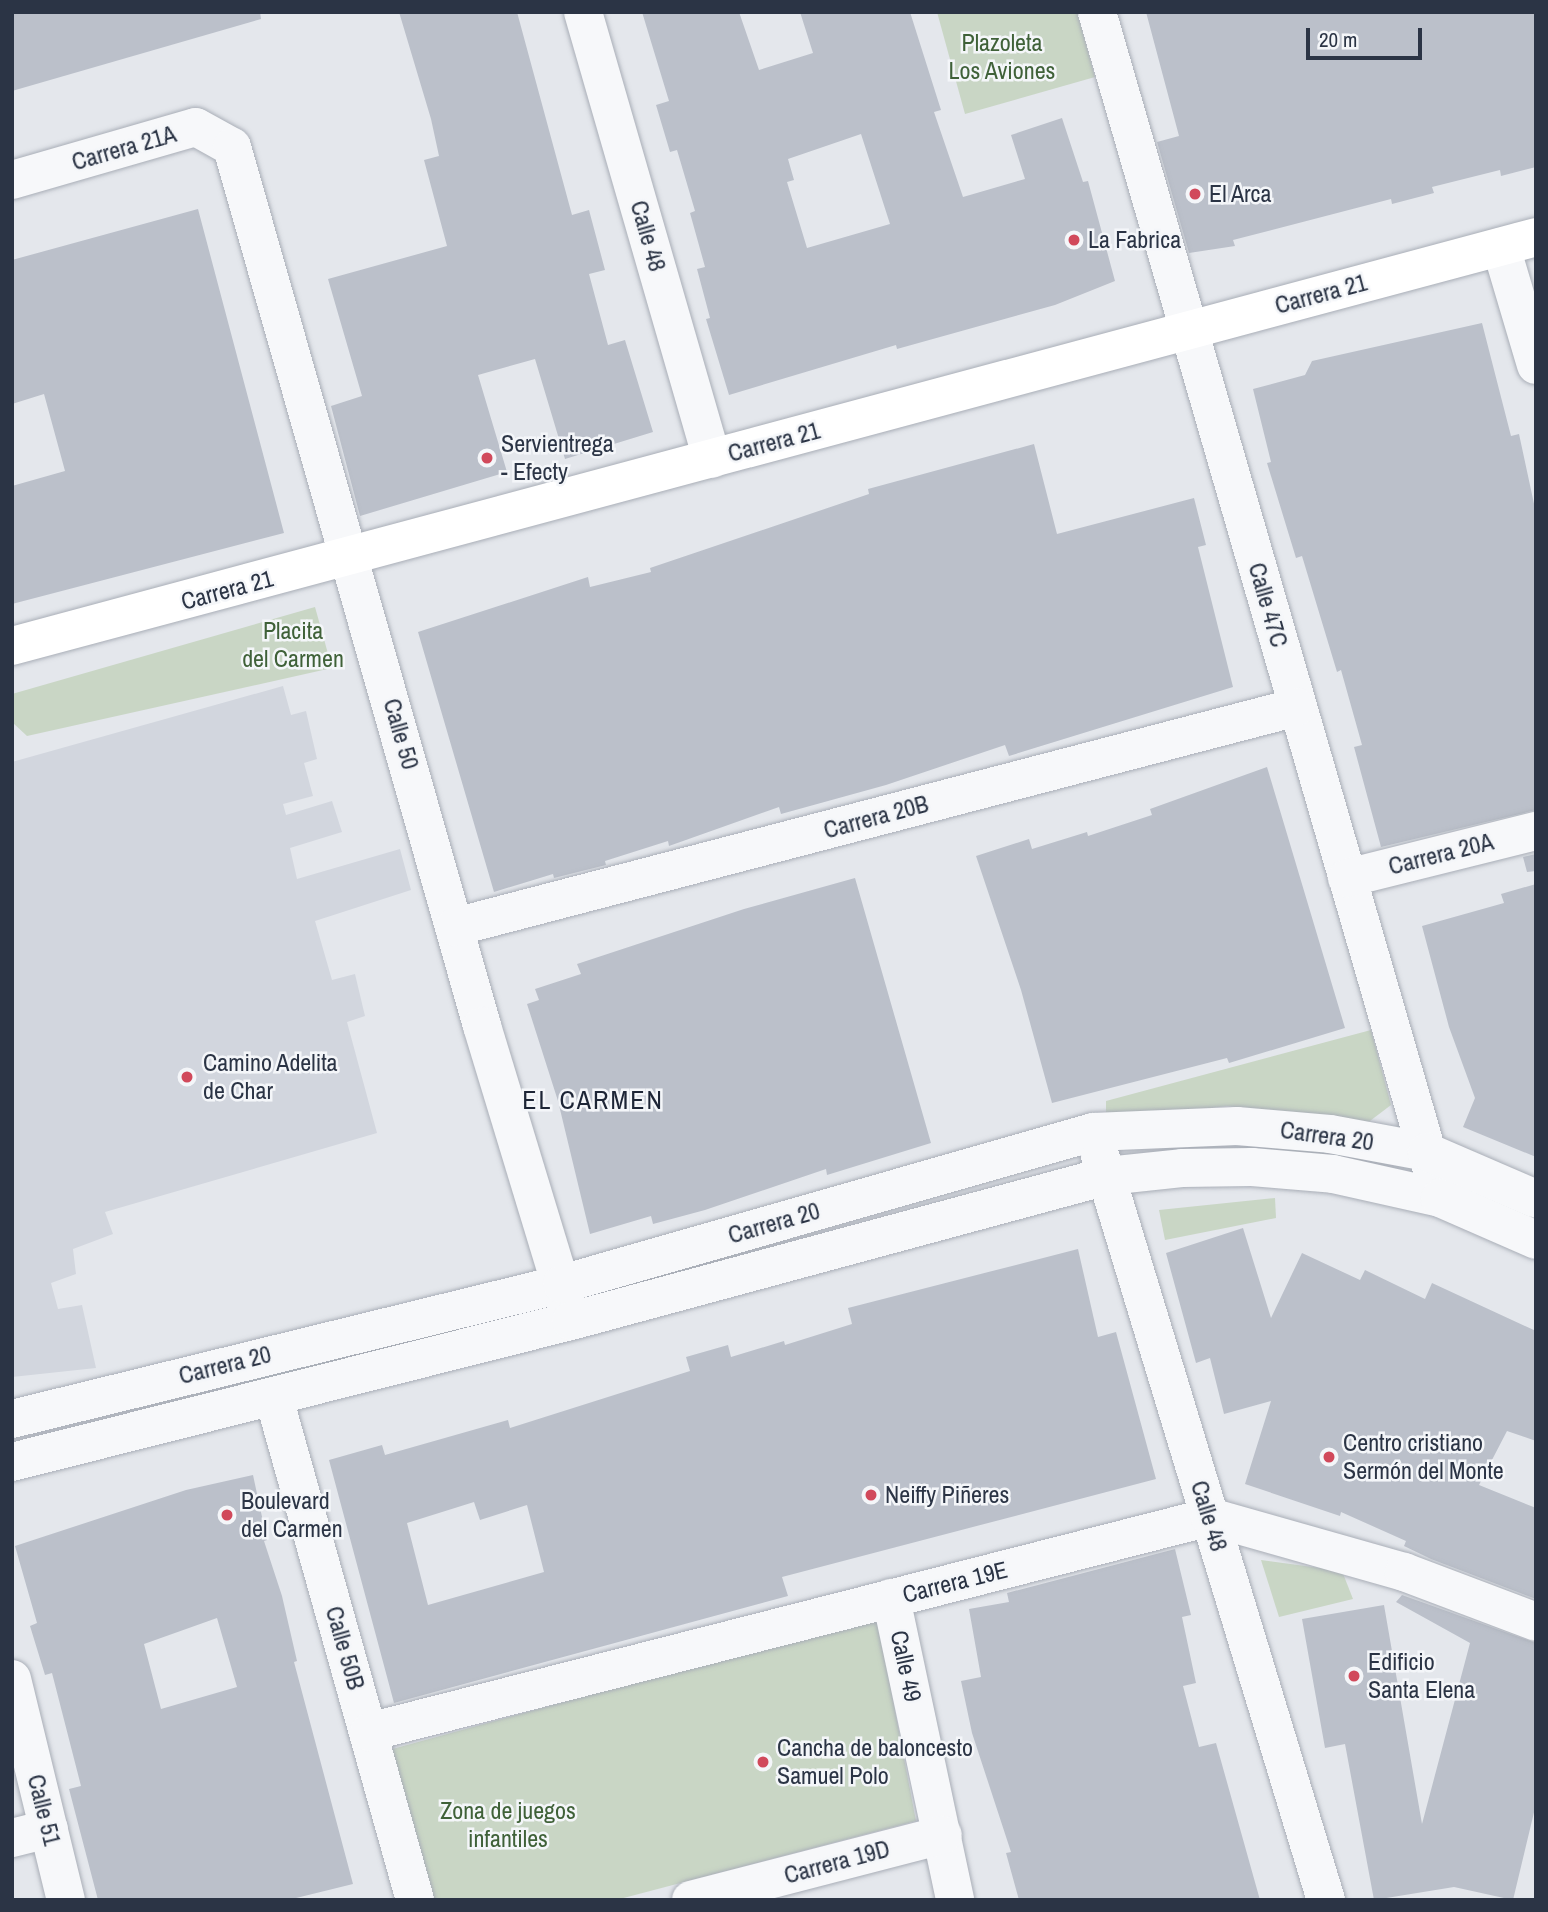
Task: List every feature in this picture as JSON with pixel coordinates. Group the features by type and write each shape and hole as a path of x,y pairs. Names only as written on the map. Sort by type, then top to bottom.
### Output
{"main road":[{"name":"Carrera 21","path":"12,646 350,558 1188,329 1518,242"}],"street":[{"name":"Calle 48","path":"583,12 712,459"},
{"name":"Calle 47C","path":"1097,12 1440,1198"},
{"name":"Carrera 21A","path":"12,180 196,127 232,147"},
{"name":"Calle 50","path":"232,147 455,927 571,1321"},
{"path":"1518,242 1536,365"},
{"name":"Carrera 20B","path":"455,927 1297,707"},
{"name":"Carrera 20A","path":"1347,878 1536,831"},
{"name":"Carrera 20","path":"12,1419 562,1284 1093,1132 1237,1126 1330,1134 1427,1152 1536,1199"},
{"name":"Calle 48","path":"1093,1132 1326,1900"},
{"name":"Carrera 20","path":"12,1462 571,1321 1107,1176 1182,1167 1252,1167 1333,1174 1440,1198 1536,1240"},
{"name":"Calle 50B","path":"274,1398 415,1900"},
{"path":"1210,1517 1404,1572 1536,1622"},
{"name":"Carrera 19E","path":"369,1732 1210,1517"},
{"name":"Calle 49","path":"891,1598 955,1900"},
{"name":"Calle 51","path":"12,1679 66,1900"},
{"path":"12,1838 49,1829"},
{"name":"Carrera 19D","path":"691,1900 943,1835"}],"shaded area":[{"name":"Camino Adelita de Char","path":"283,686 291,715 306,711 317,759 304,763 313,796 283,804 286,815 332,801 342,832 290,848 297,879 400,849 411,890 315,921 332,980 355,974 365,1016 347,1022 377,1133 105,1212 113,1234 73,1249 76,1274 51,1283 58,1309 82,1305 96,1368 12,1377 12,762"}],"green space":[{"name":"Plazoleta Los Aviones","path":"937,12 1077,12 1095,77 965,114"},
{"name":"Placita del Carmen","path":"315,607 332,668 27,736 12,722 12,694"},
{"path":"1371,1030 1391,1105 1362,1127 1228,1106 1106,1119 1106,1101"},
{"path":"1275,1198 1276,1218 1165,1240 1159,1210"},
{"path":"1261,1560 1342,1571 1353,1599 1279,1617"},
{"name":"Zona de juegos infantiles","path":"877,1616 916,1821 616,1900 403,1900 367,1756"}],"building":[{"path":"12,12 260,12 261,19 12,91"},
{"path":"399,12 517,12 572,215 589,210 605,270 589,274 608,345 625,340 653,432 565,459 535,359 478,375 507,472 360,516 331,406 362,396 328,279 447,246 424,160 439,156 431,119"},
{"path":"642,12 739,12 759,70 813,53 800,12 910,12 941,110 934,112 963,197 1025,179 1011,135 1062,118 1083,182 1088,181 1115,281 1055,305 897,349 896,345 729,395 706,319 710,318 697,269 705,267 690,213 695,211 677,150 670,152 656,105 669,101","holes":["861,134 890,224 807,248 787,182 794,180 788,159"]},
{"path":"1146,12 1536,12 1536,167 1501,176 1500,170 1432,187 1434,193 1392,204 1391,199 1233,240 1235,246 1189,253 1157,142 1179,136"},
{"path":"198,209 284,533 12,604 12,486 65,471 44,394 12,404 12,260"},
{"path":"1482,323 1511,436 1519,434 1536,513 1536,810 1381,847 1354,747 1362,745 1341,670 1337,672 1302,556 1296,558 1267,463 1271,462 1253,389 1305,375 1312,361"},
{"path":"1034,444 1057,534 1194,498 1206,545 1198,547 1233,687 1009,756 1005,745 886,785 781,814 779,807 669,846 668,841 605,861 606,865 554,878 553,874 494,892 418,632 588,577 590,587 651,572 650,568 869,494 868,489"},
{"path":"1267,767 1345,1028 1229,1063 1227,1058 1052,1103 1021,990 976,856 1029,839 1032,849 1087,832 1088,836 1152,815 1150,809"},
{"path":"1536,854 1536,871 1527,872 1523,857"},
{"path":"855,878 931,1143 827,1175 826,1169 705,1210 653,1224 651,1216 590,1234 558,1101 527,1004 539,1000 535,989 581,974 577,964 744,909"},
{"path":"1536,884 1536,1157 1463,1127 1475,1098 1449,1027 1422,926 1504,903 1501,894"},
{"path":"1243,1228 1271,1318 1302,1253 1360,1280 1365,1270 1425,1299 1432,1283 1536,1331 1536,1441 1507,1431 1479,1485 1536,1508 1536,1599 1431,1559 1404,1546 1406,1541 1341,1512 1340,1516 1245,1484 1271,1401 1224,1414 1210,1358 1196,1363 1166,1253"},
{"path":"1078,1249 1098,1337 1116,1332 1156,1479 782,1577 788,1596 394,1703 329,1460 382,1445 385,1455 508,1420 510,1428 690,1371 686,1357 728,1345 731,1357 784,1341 785,1345 852,1324 848,1308","holes":["474,1502 480,1520 527,1505 544,1572 428,1605 407,1523"]},
{"path":"253,1475 267,1540 264,1541 282,1596 297,1661 294,1662 353,1884 288,1900 98,1900 69,1789 81,1786 52,1673 45,1675 30,1626 37,1623 15,1546 186,1490","holes":["217,1618 237,1687 161,1709 144,1644"]},
{"path":"1175,1549 1191,1615 1182,1617 1196,1683 1183,1686 1199,1747 1216,1743 1260,1900 1019,1900 1006,1853 1011,1852 972,1733 961,1681 981,1677 969,1609 1009,1602 1007,1593"},
{"path":"1402,1595 1536,1643 1536,1804 1513,1900 1454,1887 1374,1900 1345,1744 1325,1748 1302,1619 1384,1605 1422,1824 1470,1643 1396,1602"}],"place":[{"name":"El Arca","path":"1195,194"},
{"name":"La Fabrica","path":"1074,240"},
{"name":"Servientrega - Efecty","path":"487,458"},
{"name":"Camino Adelita de Char","path":"187,1077"},
{"name":"Centro cristiano Sermón del Monte","path":"1329,1457"},
{"name":"Neiffy Piñeres","path":"871,1495"},
{"name":"Boulevard del Carmen","path":"227,1515"},
{"name":"Edificio Santa Elena","path":"1354,1676"},
{"name":"Cancha de baloncesto Samuel Polo","path":"763,1762"}],"district":[{"name":"EL CARMEN","path":"593,1100"}]}
